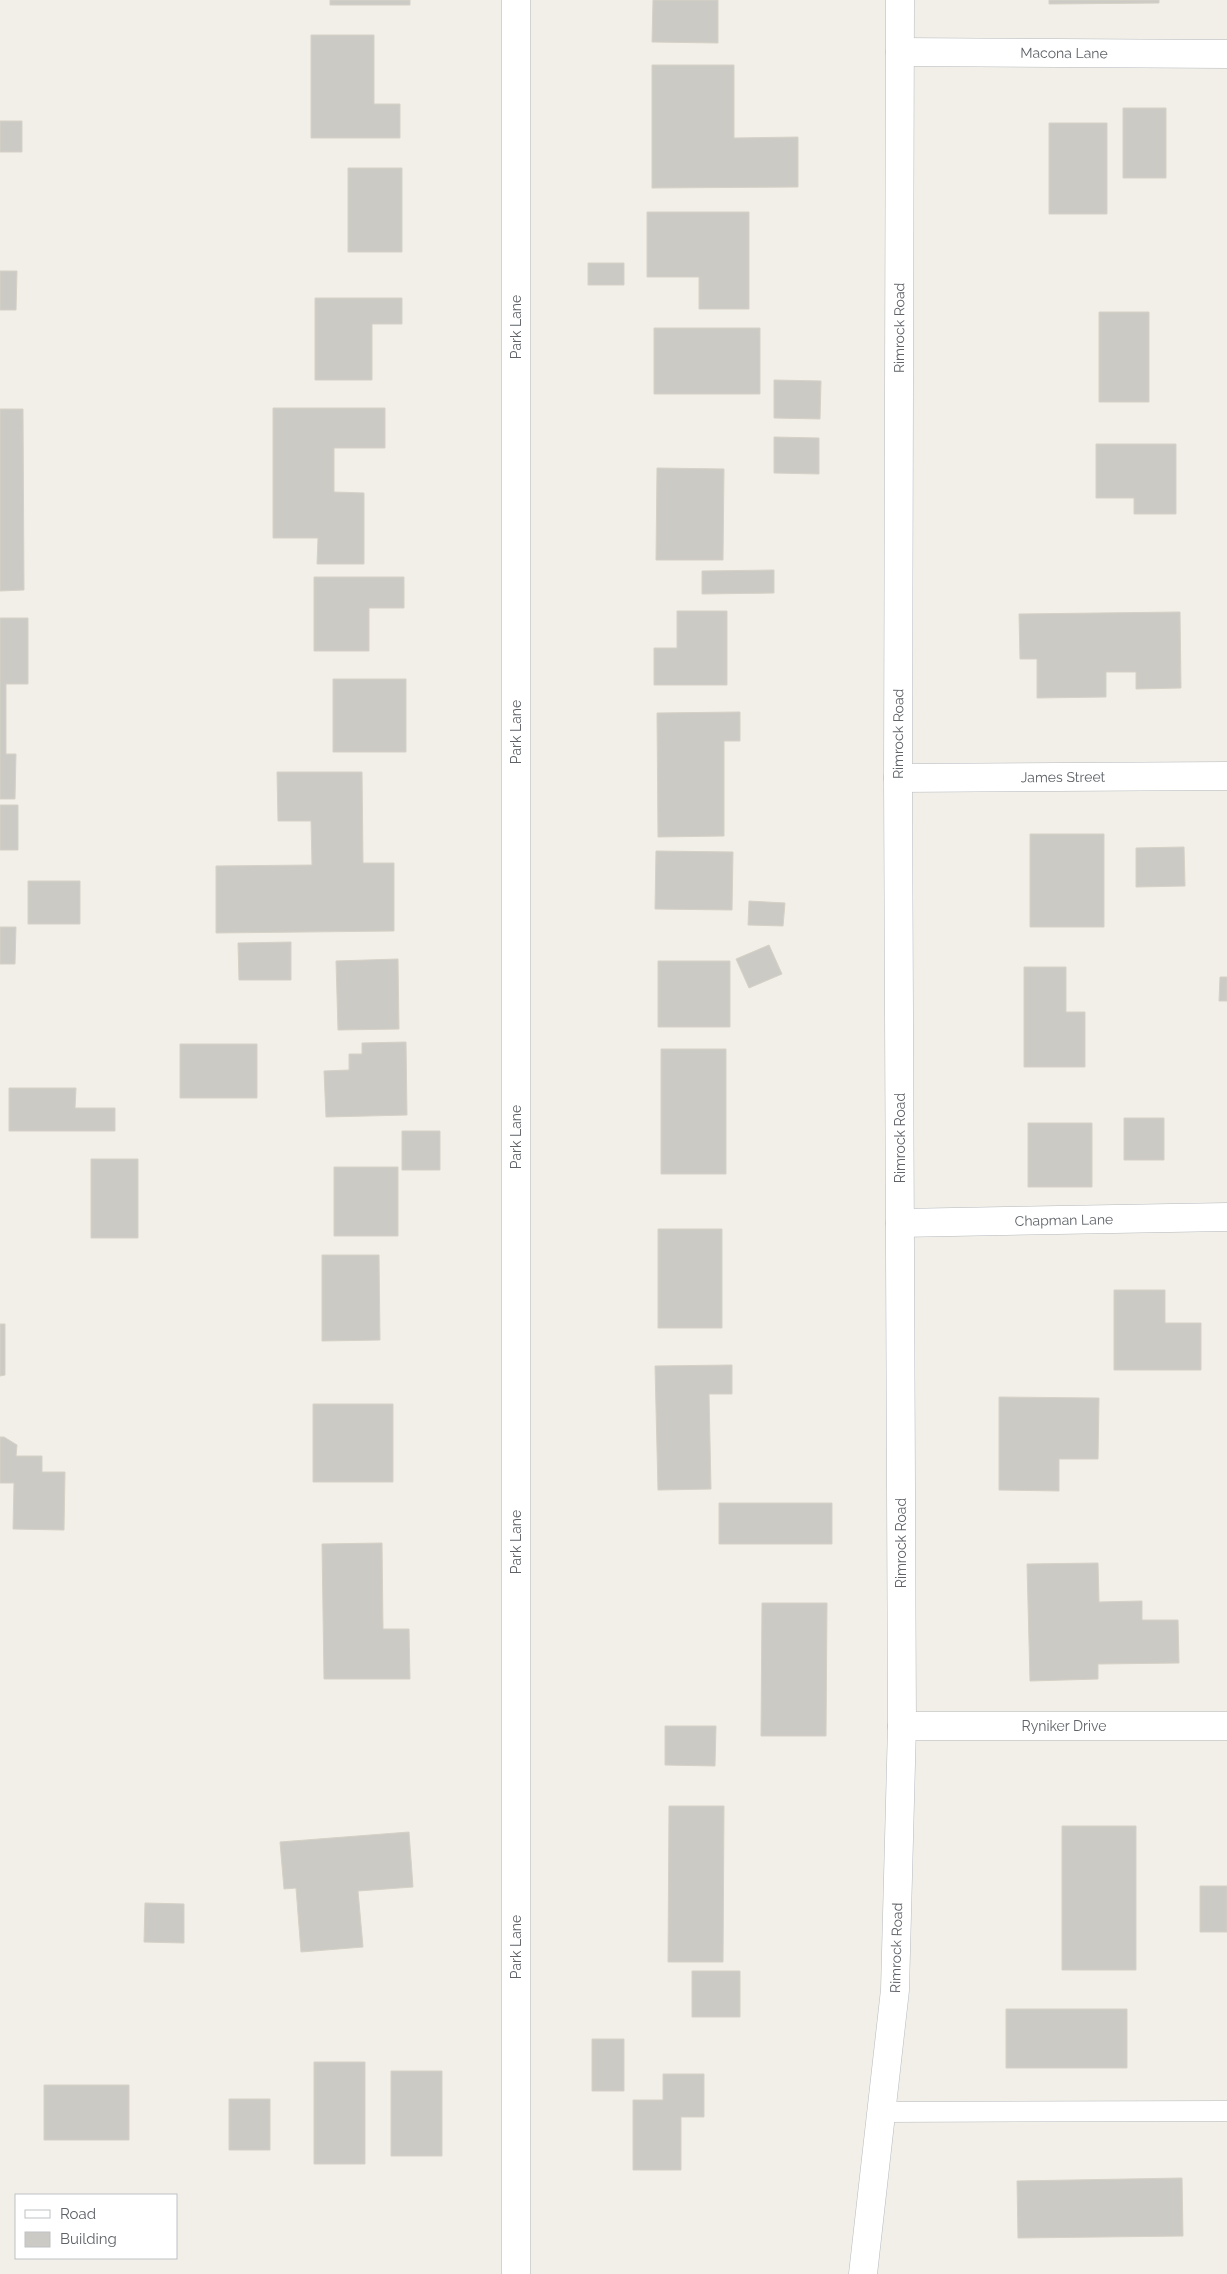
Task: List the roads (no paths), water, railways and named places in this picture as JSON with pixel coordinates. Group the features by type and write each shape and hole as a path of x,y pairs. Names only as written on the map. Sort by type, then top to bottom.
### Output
{"street":[{"name":"Park Lane","path":"516,0 516,2274"},
{"name":"Rimrock Road","path":"863,2274 895,1990 902,1726 898,778 900,0"},
{"name":"Macona Lane","path":"900,52 1227,54"},
{"name":"James Street","path":"898,778 1227,776"},
{"name":"Chapman Lane","path":"900,1222 1227,1217"},
{"name":"Ryniker Drive","path":"902,1726 1227,1726"}],"lane":[{"path":"881,2112 1227,2111"}]}
